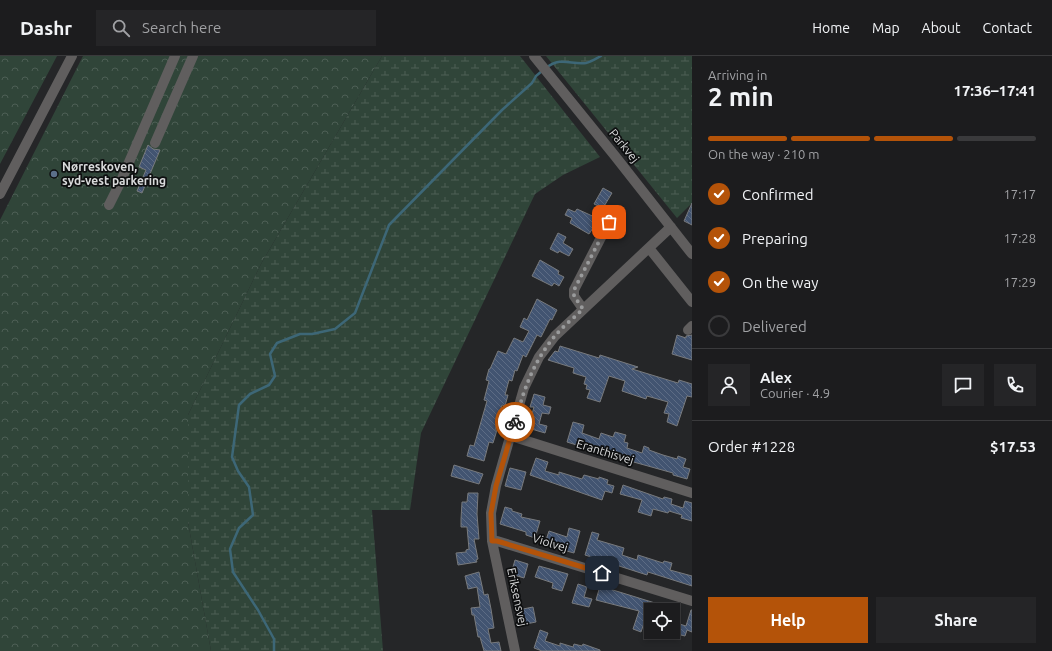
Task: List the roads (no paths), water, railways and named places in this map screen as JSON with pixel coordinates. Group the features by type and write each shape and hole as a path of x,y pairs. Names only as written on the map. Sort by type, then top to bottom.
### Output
{"street":[{"path":"0,194 72,56"},
{"path":"109,205 175,56"},
{"path":"155,143 193,56"},
{"name":"Parkvej","path":"536,58 692,254"},
{"path":"583,309 574,296 574,290 609,222"},
{"name":"Eriksensvej","path":"515,651 492,541 491,513 496,486 524,388 539,357 555,336 671,227"},
{"path":"649,248 692,302"},
{"name":"Eranthisvej","path":"511,436 692,493"},
{"name":"Violvej","path":"492,541 497,541 692,601"}],"waterway":[{"path":"546,68 556,62 586,63 601,56"},
{"path":"274,651 274,639 258,610 233,572 230,549 239,528 253,515 249,487 238,471 232,457 239,405 250,394 269,385 275,376 270,354 277,343 300,334 312,334 335,329 355,313 389,225 502,110 532,83 536,76 542,71"}],"place":[{"name":"Nørreskoven, syd-vest parkering","path":"54,174"}]}
